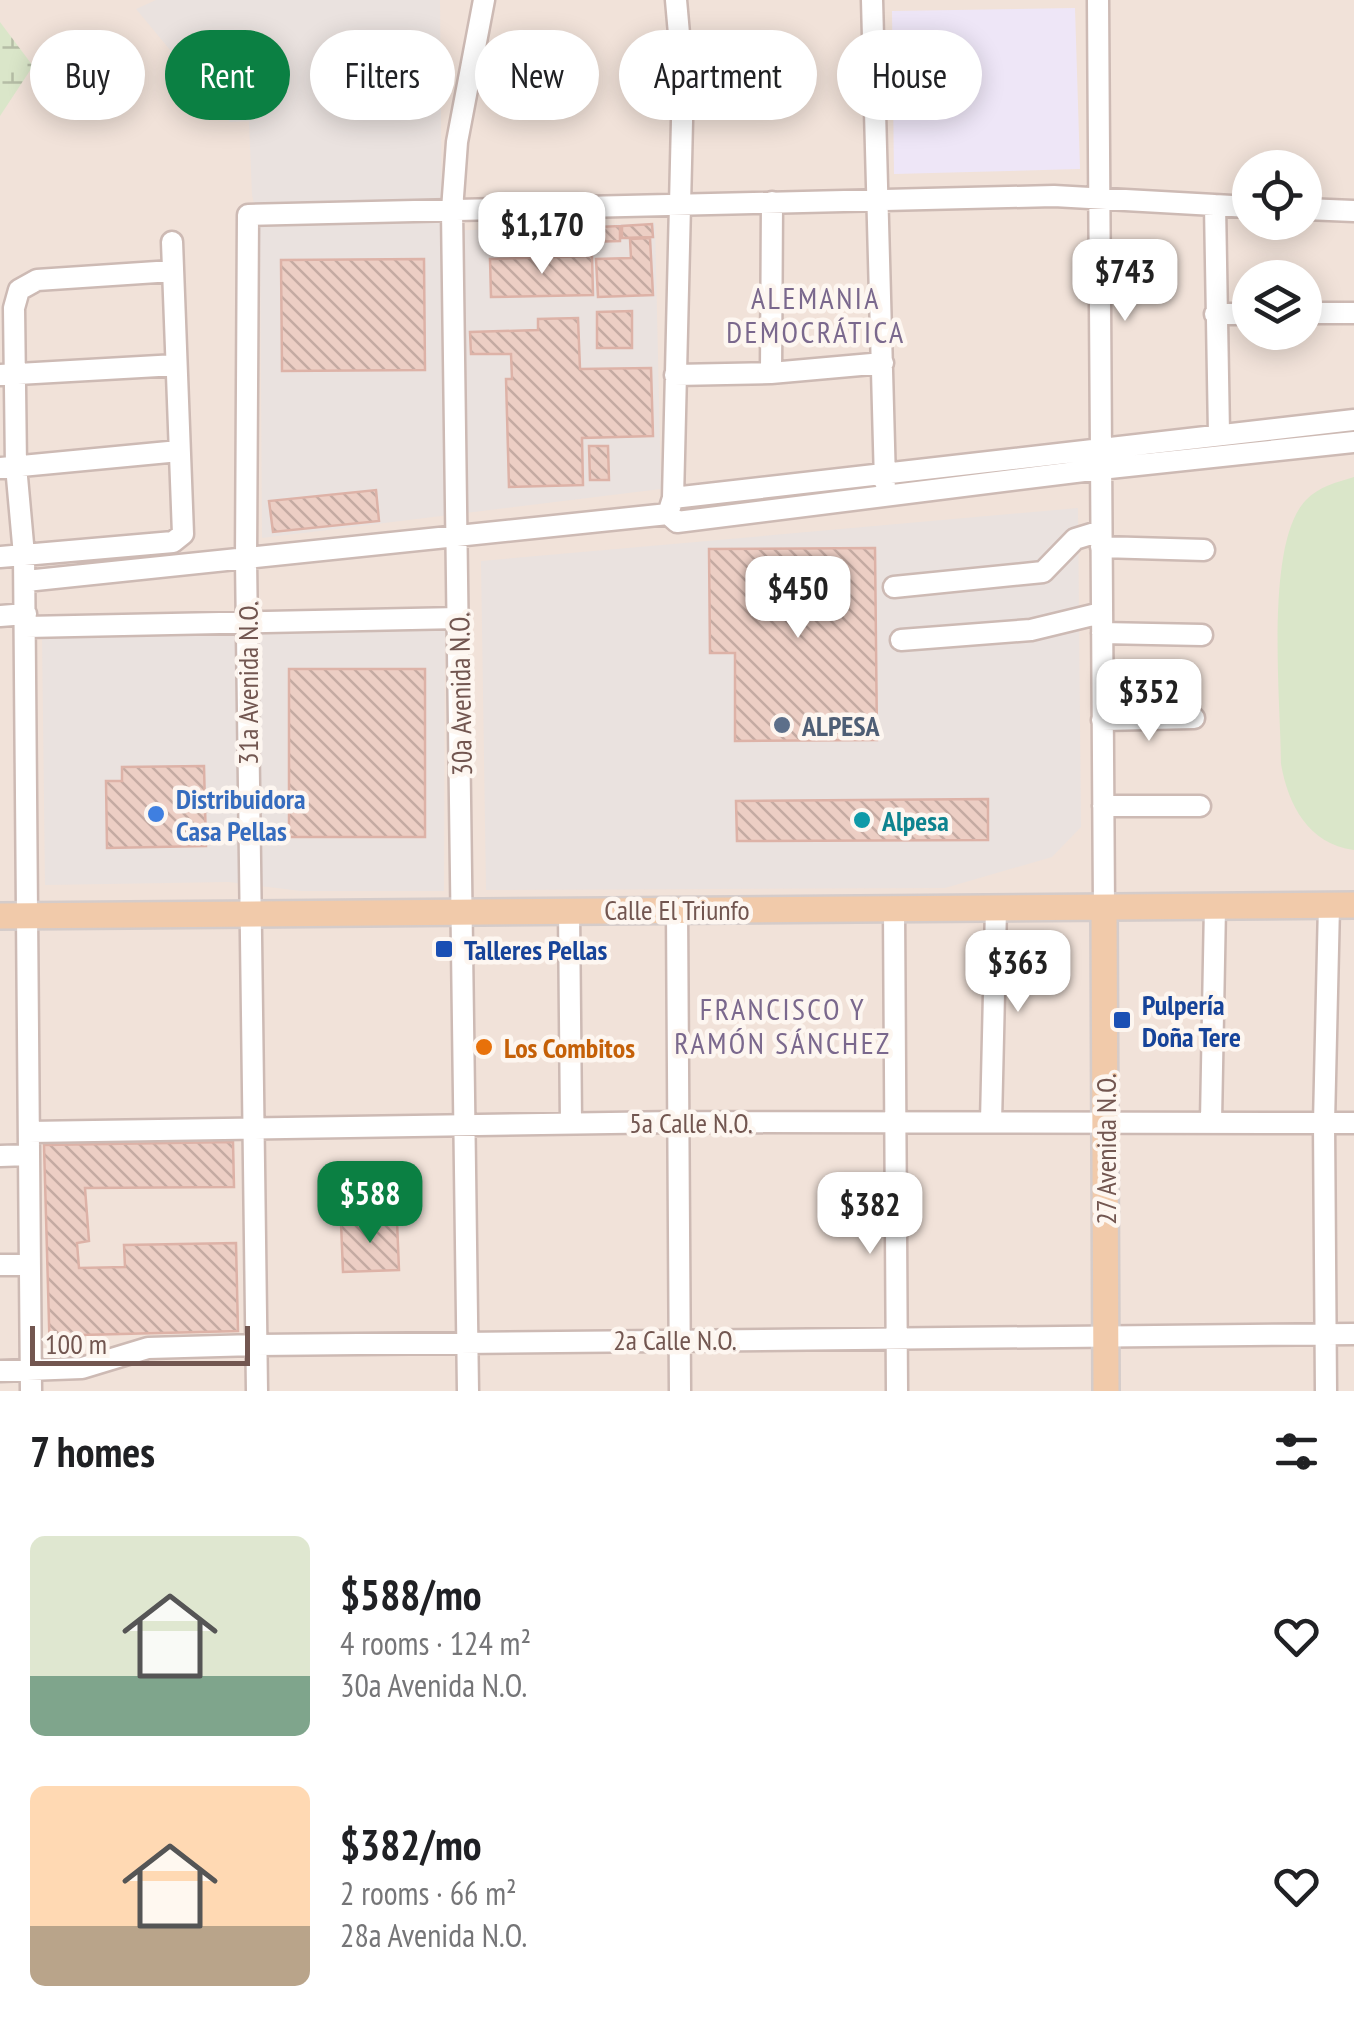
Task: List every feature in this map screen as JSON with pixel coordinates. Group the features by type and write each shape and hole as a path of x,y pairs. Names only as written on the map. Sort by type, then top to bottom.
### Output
{"main road":[{"name":"Calle El Triunfo","path":"0,916 1342,905"},
{"name":"27 Avenida N.O.","path":"1104,908 1106,1391"}],"street":[{"name":"30a Avenida N.O.","path":"468,1391 452,210 457,142 484,0"},
{"path":"676,0 683,79 671,506 678,522 882,496 1219,434 1354,420"},
{"path":"872,0 887,471 882,496"},
{"path":"1098,0 1104,908"},
{"path":"452,210 1054,196 1232,206"},
{"path":"771,374 772,202"},
{"path":"1215,205 1219,434"},
{"name":"31a Avenida N.O.","path":"257,1391 246,559 248,215 452,210"},
{"path":"1322,210 1354,211"},
{"path":"0,557 173,542 183,534 172,242"},
{"path":"31,1381 26,581 8,467 7,374 15,299 29,282 172,271"},
{"path":"1322,313 1354,313"},
{"path":"1215,314 1232,314"},
{"path":"676,375 771,374 884,363"},
{"path":"7,374 176,364"},
{"path":"26,581 458,536 887,471 1354,442"},
{"path":"8,467 179,450"},
{"path":"894,587 1043,572 1075,538 1204,550"},
{"path":"0,616 26,620 247,621 459,618"},
{"path":"901,640 1102,623 1202,635"},
{"path":"1102,720 1194,718"},
{"path":"1103,806 1200,806"},
{"path":"1326,1391 1324,1123 1342,905"},
{"path":"1211,1121 1215,906"},
{"path":"894,908 892,1122 897,1391"},
{"path":"990,1122 996,908"},
{"path":"677,909 680,1391"},
{"path":"569,910 572,1123"},
{"name":"5a Calle N.O.","path":"29,1132 678,1122 1354,1123"},
{"path":"0,1156 29,1155"},
{"path":"0,1266 30,1265"},
{"name":"2a Calle N.O.","path":"0,1371 31,1381 148,1348 257,1345 1354,1334"}],"shaded area":[{"path":"0,0 1354,0 1354,1391 0,1391"},
{"path":"156,0 440,0 440,30 310,30 310,120 441,120 442,231 655,223 661,489 262,538 260,228 252,195 249,121 228,120 290,120 290,30 165,30 165,44 136,9"},
{"path":"1075,8 1080,169 894,174 893,120 982,120 982,30 892,30 892,11"},
{"name":"ALPESA","path":"1078,508 1081,827 1052,857 945,888 486,890 481,561"},
{"path":"445,624 444,891 301,891 229,882 45,885 42,635"}],"green space":[{"path":"0,22 30,62 30,71 0,116"},
{"path":"1354,477 1354,850 1324,840 1313,831 1289,793 1281,764 1278,625 1284,551 1293,521 1311,495"}],"building":[{"path":"652,224 653,237 622,238 622,226"},
{"path":"620,226 620,241 552,243 551,229"},
{"path":"650,238 653,295 598,297 596,259 631,258 630,239"},
{"path":"592,256 593,295 491,297 490,259"},
{"path":"424,259 425,370 282,371 281,260"},
{"path":"632,311 632,348 597,348 597,312"},
{"path":"578,318 580,369 651,368 653,436 582,438 583,485 509,487 506,379 512,379 511,354 471,354 470,332 538,330 538,319"},
{"path":"589,446 608,446 609,480 590,480"},
{"path":"376,490 379,521 273,532 269,501"},
{"path":"875,548 877,740 735,741 735,653 710,653 709,549"},
{"path":"289,669 425,669 425,837 289,837"},
{"name":"Distribuidora Casa Pellas","path":"204,766 206,846 107,848 106,781 122,781 122,767"},
{"name":"Alpesa","path":"988,799 988,840 737,841 736,801"},
{"path":"233,1142 234,1187 85,1188 89,1241 77,1243 79,1268 125,1267 124,1245 236,1243 238,1331 82,1335 83,1357 50,1359 44,1145"},
{"path":"397,1221 399,1270 343,1272 341,1223"}],"place":[{"name":"ALPESA","path":"782,725"},
{"name":"Distribuidora Casa Pellas","path":"156,814"},
{"name":"Alpesa","path":"862,820"},
{"name":"Talleres Pellas","path":"444,949"},
{"name":"Pulpería Doña Tere","path":"1122,1020"},
{"name":"Los Combitos","path":"484,1047"}],"district":[{"name":"ALEMANIA DEMOCRÁTICA","path":"816,314"},
{"name":"FRANCISCO Y RAMÓN SÁNCHEZ","path":"783,1025"}]}
